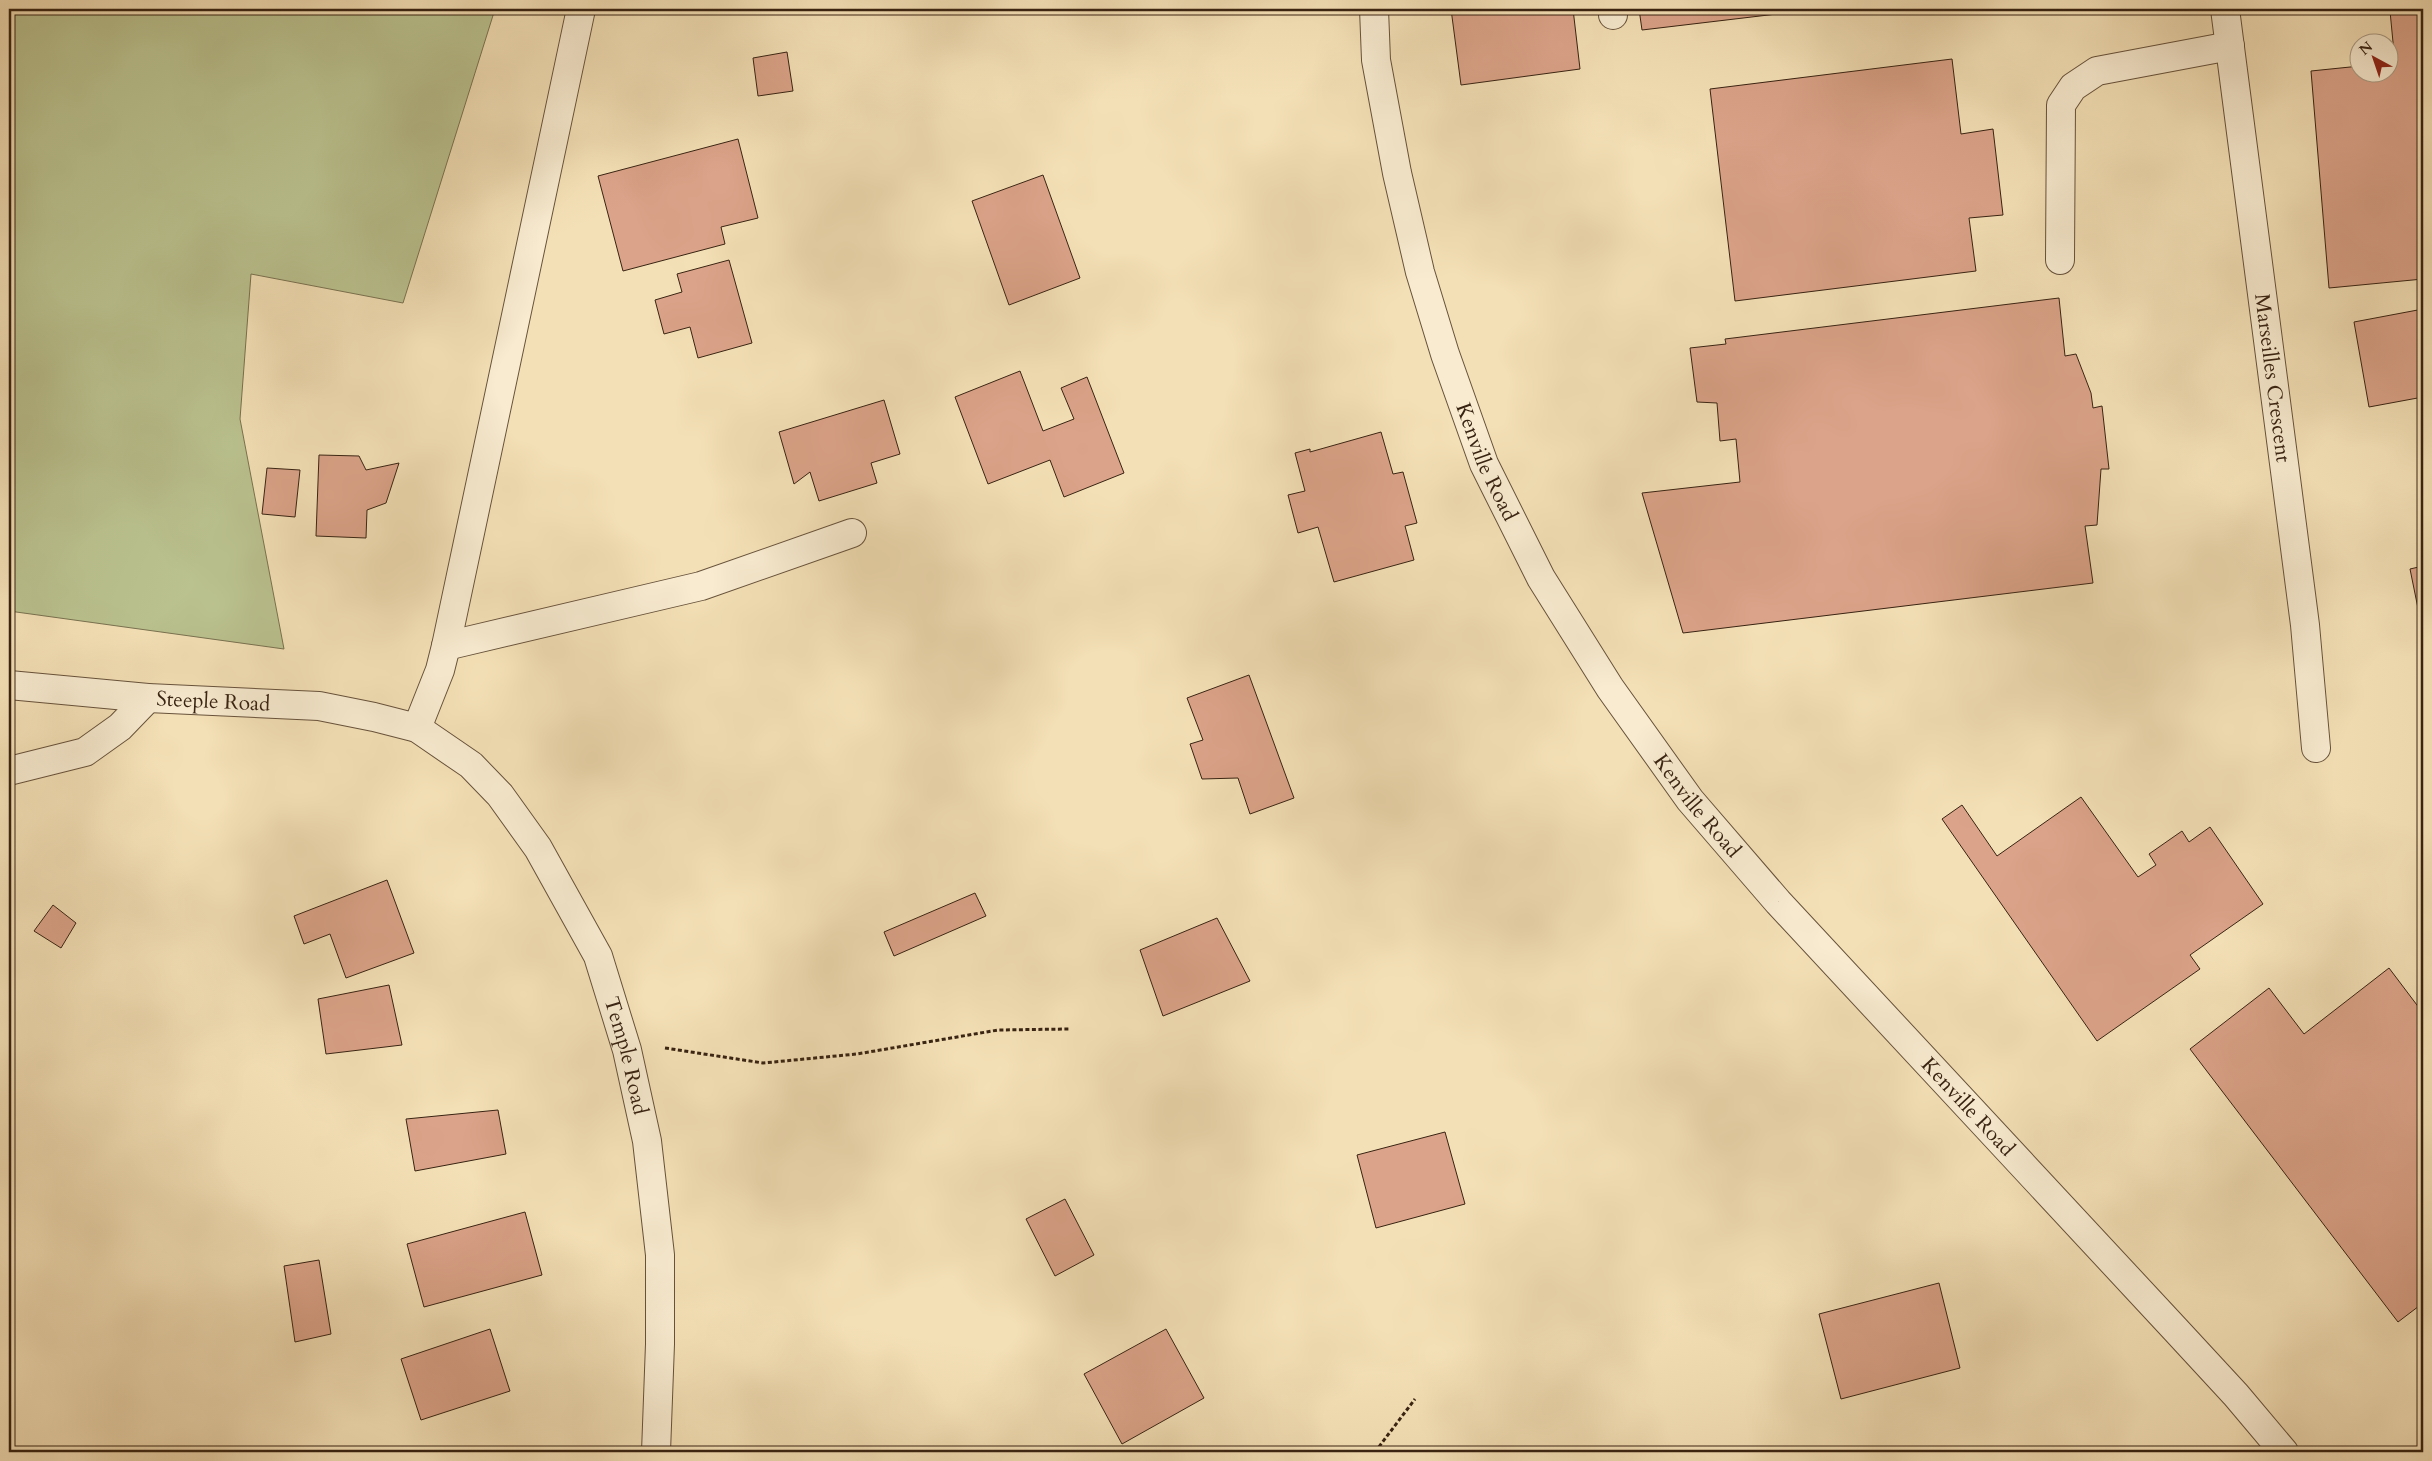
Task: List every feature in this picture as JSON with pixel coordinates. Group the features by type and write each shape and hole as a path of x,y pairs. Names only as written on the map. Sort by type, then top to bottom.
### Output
{"street":[{"path":"417,728 440,670 446,646 581,9"},
{"name":"Kenville Road","path":"1374,9 1376,60 1397,173 1420,272 1445,354 1484,464 1541,578 1610,688 1690,800 1778,902 2182,1336 2284,1452"},
{"name":"Marseilles Crescent","path":"2225,9 2305,625 2316,748"},
{"path":"2060,260 2061,105 2073,87 2097,71 2230,46"},
{"path":"446,646 701,586 852,533"},
{"name":"Steeple Road","path":"9,685 148,698 319,706 374,716 417,728"},
{"path":"9,771 85,752 120,728 148,698"},
{"name":"Temple Road","path":"417,728 470,765 500,795 538,848 598,956 625,1042 647,1141 660,1255 660,1344 656,1452"}],"path":[{"path":"625,1042 763,1063 857,1054 998,1030 1068,1029"},
{"path":"1376,1452 1415,1399"}],"green space":[{"path":"9,9 495,9 403,303 251,274 240,419 284,649 9,611"}],"building":[{"path":"1451,9 1573,9 1580,69 1461,85"},
{"path":"1639,9 1819,9 1642,30"},
{"path":"2375,9 2423,9 2423,279 2329,288 2311,71 2350,67 2350,82 2400,82 2400,32 2392,32 2390,11 2375,13"},
{"path":"787,52 793,91 758,96 753,58"},
{"path":"1952,59 1961,134 1993,129 2003,215 1969,218 1976,271 1735,301 1710,89"},
{"path":"738,139 758,218 721,227 725,244 623,271 598,176"},
{"path":"1043,175 1080,278 1009,305 972,201"},
{"path":"729,260 752,343 698,358 690,327 664,334 655,300 682,292 677,274"},
{"path":"2059,298 2065,356 2076,354 2091,393 2093,408 2102,406 2109,469 2101,469 2097,525 2085,526 2093,583 1683,633 1642,493 1740,482 1736,439 1720,441 1717,403 1697,402 1690,348 1726,344 1725,339"},
{"path":"2423,309 2423,397 2369,407 2354,322"},
{"path":"1020,371 1043,431 1074,419 1061,388 1087,377 1124,473 1064,497 1050,460 988,484 955,397"},
{"path":"884,400 900,454 871,463 877,483 819,501 810,472 794,484 779,432"},
{"path":"1381,432 1393,474 1403,472 1417,523 1405,526 1414,560 1334,582 1318,527 1298,533 1288,495 1305,491 1295,453 1310,449 1310,452"},
{"path":"319,455 359,456 366,470 399,463 386,503 367,510 366,538 316,536"},
{"path":"267,468 300,470 295,517 262,514"},
{"path":"2423,566 2423,633 2410,569"},
{"path":"1249,675 1294,798 1250,814 1238,778 1202,779 1190,744 1203,740 1187,698"},
{"path":"2081,797 2138,877 2156,865 2149,854 2182,831 2189,842 2210,827 2263,904 2190,955 2200,969 2097,1041 1942,819 1962,805 1997,856"},
{"path":"387,880 414,953 346,978 330,934 304,944 294,916"},
{"path":"975,893 986,916 894,956 884,932"},
{"path":"53,905 76,923 61,948 34,931"},
{"path":"1217,918 1250,981 1163,1016 1140,950"},
{"path":"2389,968 2423,1013 2423,1303 2398,1322 2190,1049 2269,988 2304,1034"},
{"path":"389,985 402,1045 326,1054 318,999"},
{"path":"498,1110 506,1154 415,1171 406,1119"},
{"path":"1445,1132 1465,1204 1376,1228 1357,1155"},
{"path":"1065,1199 1094,1255 1055,1276 1026,1219"},
{"path":"525,1212 542,1275 424,1307 407,1244"},
{"path":"319,1260 331,1334 295,1342 284,1266"},
{"path":"1939,1283 1960,1368 1841,1399 1819,1314"},
{"path":"490,1329 510,1391 421,1420 401,1359"},
{"path":"1166,1329 1204,1398 1122,1444 1084,1374"}]}
